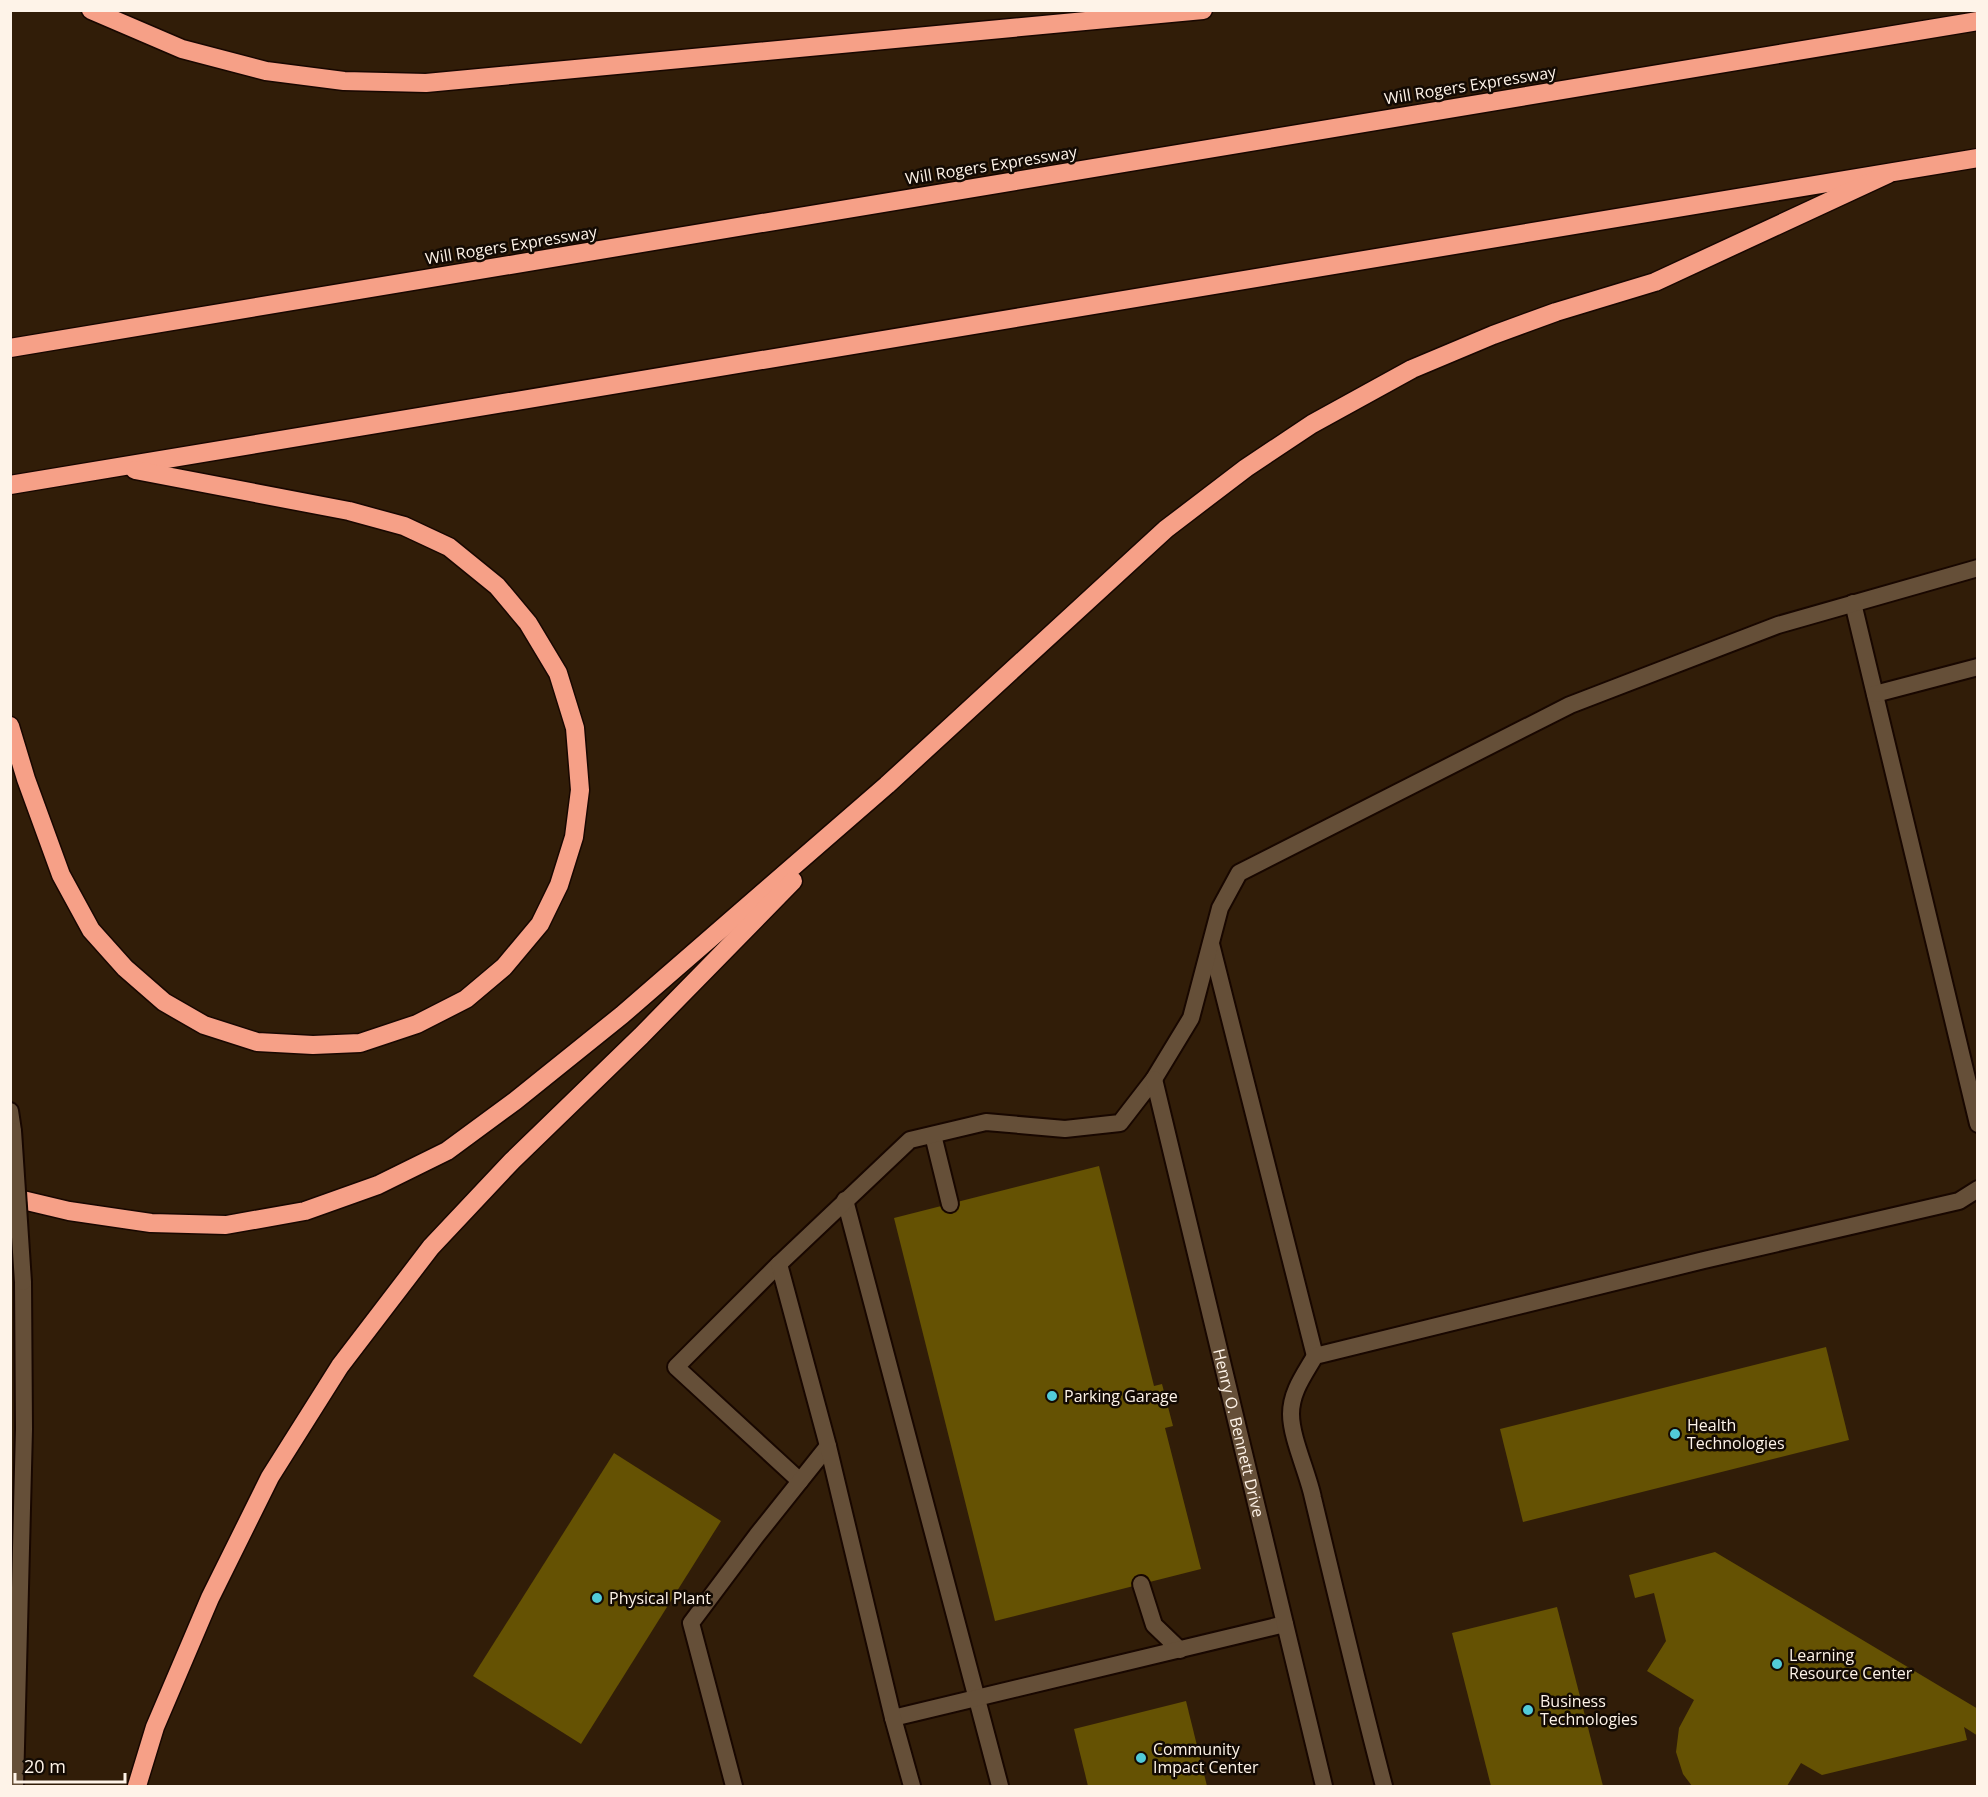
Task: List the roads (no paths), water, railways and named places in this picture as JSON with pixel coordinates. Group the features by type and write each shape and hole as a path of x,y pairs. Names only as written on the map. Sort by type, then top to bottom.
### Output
{"highway":[{"path":"91,10 182,49 266,71 344,81 426,83 1203,10"},
{"path":"1115,10 1156,15"},
{"name":"Will Rogers Expressway","path":"10,348 1977,21"},
{"path":"10,485 1977,158"},
{"path":"10,1197 69,1211 151,1223 226,1225 305,1211 378,1185 447,1151 515,1101 622,1015 887,785 1166,529 1246,468 1312,424 1412,369 1493,335 1556,312 1655,282 1888,174"},
{"path":"10,726 26,779 61,875 91,930 125,968 164,1002 204,1025 257,1042 313,1045 360,1043 417,1024 466,999 504,967 540,924 559,885 574,837 580,790 575,728 558,673 528,623 497,586 449,547 404,526 349,511 121,467"},
{"path":"137,1786 155,1727 210,1598 270,1477 340,1366 431,1247 447,1230 512,1161 649,1027 887,785"}],"street":[{"path":"800,1481 675,1367 845,1200 910,1140 986,1122 1065,1129 1120,1123 1154,1079 1191,1018 1220,908 1239,873 1570,705 1778,625 1977,568"},
{"path":"1854,603 1977,1124"},
{"path":"1875,693 1977,667"},
{"path":"1211,943 1315,1356 1292,1397 1293,1431 1309,1480 1384,1786"},
{"name":"Henry O. Bennett Drive","path":"1154,1079 1324,1786"},
{"path":"10,1111 17,1176 23,1282 24,1429 15,1786"},
{"path":"933,1134 950,1204"},
{"path":"1315,1356 1704,1260 1959,1202 1977,1189"},
{"path":"845,1200 1000,1786"},
{"path":"779,1264 828,1446 893,1718 912,1786"},
{"path":"734,1786 691,1623 828,1446"},
{"path":"1141,1584 1154,1625 1180,1650"},
{"path":"893,1718 1285,1624"}],"place":[{"name":"Parking Garage","path":"1052,1396"},
{"name":"Health Technologies","path":"1675,1434"},
{"name":"Physical Plant","path":"597,1598"},
{"name":"Learning Resource Center","path":"1777,1664"},
{"name":"Business Technologies","path":"1528,1710"},
{"name":"Community Impact Center","path":"1141,1758"}]}
